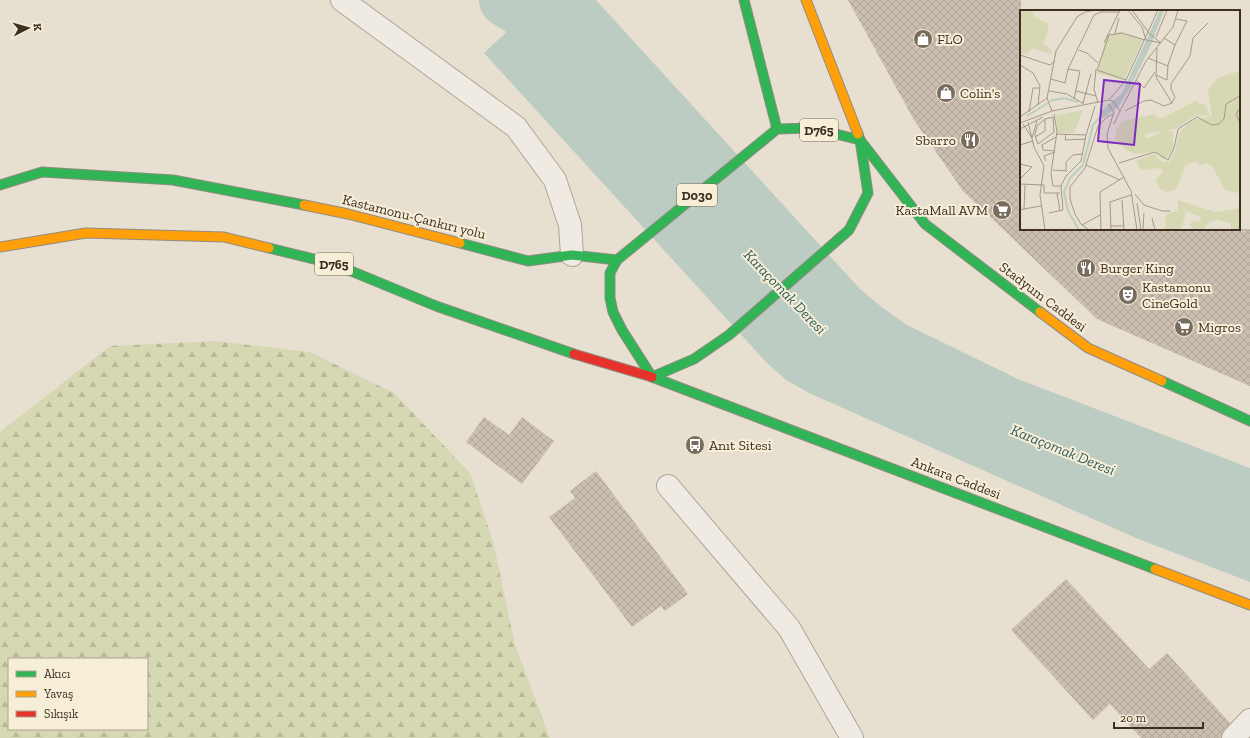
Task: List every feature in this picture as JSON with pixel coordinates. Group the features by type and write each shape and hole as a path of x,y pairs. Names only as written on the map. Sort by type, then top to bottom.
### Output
{"main road":[{"path":"744,0 777,129"},
{"path":"652,377 694,359 729,335 849,230 868,193 860,140 806,0"},
{"name":"D765","path":"777,129 812,128 860,140"},
{"name":"D030","path":"652,377 622,330 613,312 610,298 610,273 617,260 777,129"},
{"name":"Stadyum Caddesi","path":"860,140 925,224 1088,348 1250,421"},
{"name":"Kastamonu-Çankırı yolu","path":"0,185 42,172 173,180 348,214 528,261 572,255 617,260"},
{"name":"D765","path":"0,247 86,233 224,237 334,264 436,306 590,360 652,377"},
{"name":"Ankara Caddesi","path":"652,377 1250,605"}],"street":[{"path":"342,0 516,127 555,180 570,225 572,255"},
{"path":"668,486 789,628 852,738"},
{"path":"1233,738 1250,720"}],"green space":[{"path":"215,341 310,352 394,393 470,473 493,541 515,645 550,738 0,738 0,432 110,346"}],"water":[{"path":"541,0 596,0 860,289 907,325 1018,379 1250,468 1250,582 1136,538 809,393 786,380 766,362 484,53"}],"building":[{"name":"KastaMall AVM","path":"848,0 1021,0 1020,230 1250,229 1250,386 1097,319 963,191 914,120"},
{"path":"484,417 509,435 522,417 554,441 522,484 466,442"},
{"path":"596,471 688,594 665,611 661,606 632,627 549,517 575,498 570,491"},
{"path":"1066,579 1149,669 1167,653 1230,723 1224,730 1221,738 1141,738 1110,704 1093,720 1011,630"}],"waterway":[{"name":"Karaçomak Deresi","path":"506,0 527,13 578,68"},
{"path":"527,13 532,0"}],"traffic: fast":[{"path":"744,0 777,129"},
{"path":"777,129 812,128 860,140"},
{"path":"652,377 622,330 613,312 610,298 610,273 617,260 777,129"},
{"path":"652,377 694,359 729,335 849,230 868,193 858,134"},
{"path":"860,140 925,224 1040,312"},
{"path":"0,185 42,172 173,180 304,205"},
{"path":"460,243 528,261 572,255 617,260"},
{"path":"269,248 334,264 436,306 574,354"},
{"path":"652,377 1155,569"},
{"path":"1162,381 1250,421"}],"traffic: slow":[{"path":"806,0 858,134"},
{"path":"304,205 348,214 460,243"},
{"path":"0,247 86,233 224,237 269,248"},
{"path":"1040,312 1088,348 1162,381"},
{"path":"1155,569 1250,605"}],"traffic: jam":[{"path":"574,354 652,377"}],"place":[{"name":"FLO","path":"923,39"},
{"name":"Colin's","path":"946,93"},
{"name":"Sbarro","path":"970,140"},
{"name":"KastaMall AVM","path":"1002,210"},
{"name":"Burger King","path":"1086,268"},
{"name":"Kastamonu CineGold","path":"1128,295"},
{"name":"Migros","path":"1184,327"},
{"name":"Anıt Sitesi","path":"695,445"}]}
